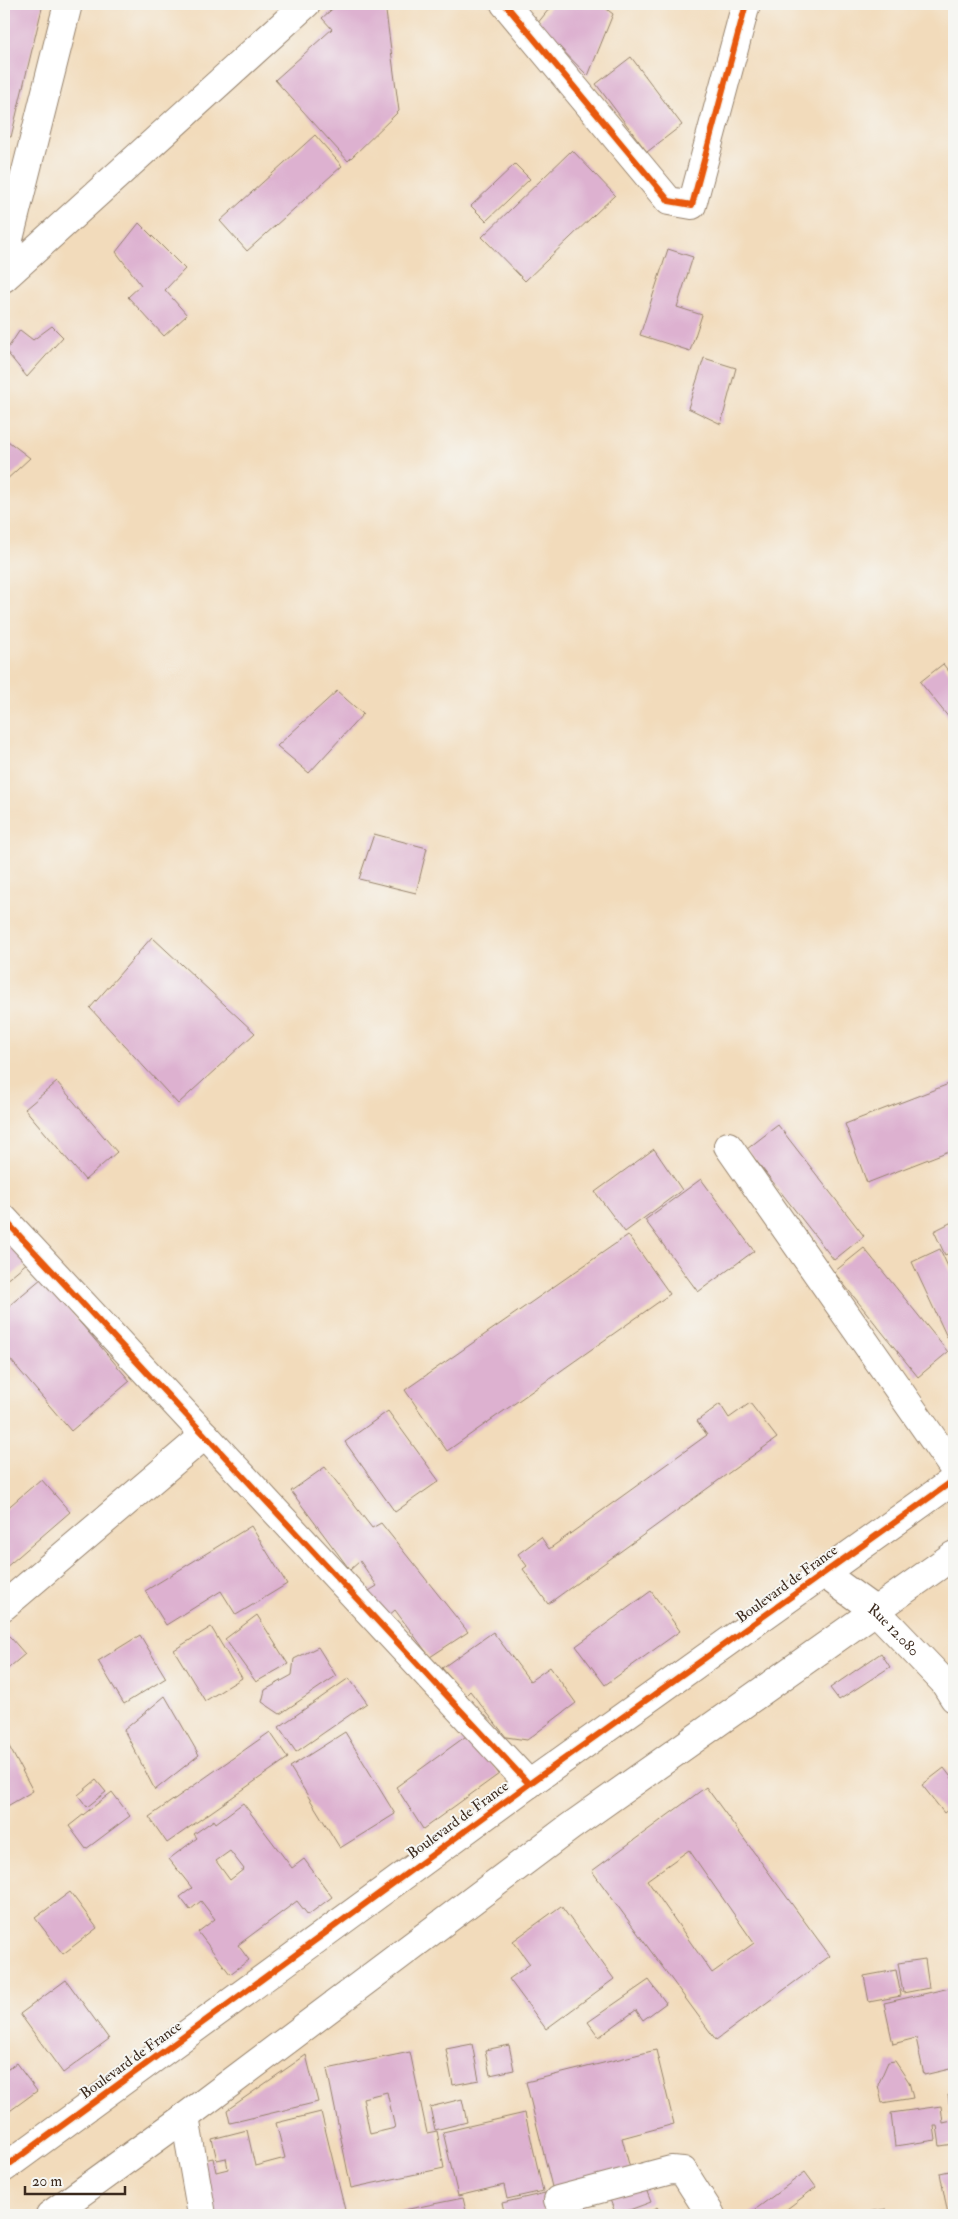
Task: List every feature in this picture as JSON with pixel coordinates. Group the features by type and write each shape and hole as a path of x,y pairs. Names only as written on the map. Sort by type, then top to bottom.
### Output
{"street":[{"path":"4,259 68,4"},
{"path":"4,278 306,4"},
{"path":"505,4 669,201 692,205 746,4"},
{"path":"728,1146 954,1469"},
{"path":"4,1220 529,1784"},
{"path":"4,1606 205,1435"},
{"name":"Boulevard de France","path":"4,2168 529,1784 954,1480"},
{"path":"50,2215 185,2117 570,1827 877,1612 954,1555"},
{"name":"Rue 12.080","path":"823,1574 877,1612 944,1682 954,1698"},
{"path":"185,2117 202,2215"},
{"path":"558,2200 671,2170 683,2171 711,2215"}],"building":[{"path":"4,4 43,4 11,137 4,136"},
{"path":"338,4 385,4 399,111 348,161 275,80 332,29 322,18"},
{"path":"553,4 600,4 613,14 588,76 537,24"},
{"path":"631,57 682,125 647,152 596,84"},
{"path":"315,135 342,166 247,251 220,221"},
{"path":"572,150 615,195 525,281 482,237"},
{"path":"515,164 530,179 486,221 471,206"},
{"path":"139,223 185,269 165,290 187,315 164,336 128,297 141,285 116,252"},
{"path":"668,249 693,257 677,307 702,315 690,351 640,335"},
{"path":"52,326 63,337 27,377 6,351 20,330 33,340"},
{"path":"704,358 736,368 721,424 688,408"},
{"path":"4,438 30,458 4,482"},
{"path":"943,664 954,678 954,724 920,682"},
{"path":"337,691 363,714 309,773 277,746"},
{"path":"374,834 427,848 416,893 359,879"},
{"path":"152,937 255,1033 178,1104 90,1008"},
{"path":"57,1082 117,1152 85,1180 25,1109"},
{"path":"954,1082 954,1149 867,1183 845,1124"},
{"path":"778,1125 864,1236 834,1260 747,1149"},
{"path":"654,1149 682,1190 625,1232 595,1192"},
{"path":"701,1179 754,1251 698,1292 645,1220"},
{"path":"954,1221 954,1251 945,1255 934,1231"},
{"path":"4,1232 29,1261 4,1282"},
{"path":"628,1235 670,1294 447,1451 405,1390"},
{"path":"864,1248 948,1352 918,1377 834,1272"},
{"path":"940,1249 954,1280 954,1333 947,1337 912,1262"},
{"path":"42,1278 130,1381 71,1431 4,1352 4,1310"},
{"path":"750,1403 777,1438 548,1604 523,1569 527,1566 518,1554 541,1537 549,1549 707,1435 697,1421 720,1404 729,1418"},
{"path":"388,1411 439,1481 395,1512 345,1442"},
{"path":"325,1467 372,1528 381,1523 468,1632 430,1657 395,1610 388,1616 367,1592 377,1586 360,1561 350,1570 291,1491"},
{"path":"41,1479 70,1512 4,1569 4,1511"},
{"path":"251,1526 287,1584 236,1615 221,1591 166,1625 145,1591"},
{"path":"651,1591 680,1631 605,1685 576,1646"},
{"path":"257,1615 288,1664 256,1682 225,1639"},
{"path":"211,1627 242,1678 205,1701 174,1650"},
{"path":"4,1630 25,1654 4,1672"},
{"path":"493,1632 530,1681 550,1667 576,1703 527,1740 506,1737 470,1691 465,1696 442,1668"},
{"path":"140,1635 166,1678 124,1704 98,1661"},
{"path":"318,1647 336,1676 280,1714 262,1702 265,1690 292,1675 294,1659"},
{"path":"881,1653 890,1667 839,1700 830,1688"},
{"path":"349,1678 367,1703 296,1752 279,1727"},
{"path":"165,1696 199,1755 155,1790 124,1730"},
{"path":"270,1732 288,1758 167,1843 149,1817"},
{"path":"345,1732 395,1814 340,1848 290,1767"},
{"path":"469,1734 499,1774 423,1829 396,1787"},
{"path":"4,1737 33,1791 4,1808"},
{"path":"944,1768 954,1781 954,1805 944,1813 922,1785"},
{"path":"96,1780 106,1792 87,1807 78,1795"},
{"path":"706,1787 830,1956 716,2040 592,1871","holes":["689,1850 754,1943 712,1973 647,1880"]},
{"path":"112,1792 130,1816 86,1849 69,1826"},
{"path":"243,1803 292,1868 304,1859 332,1897 308,1915 297,1901 238,1945 249,1960 230,1974 198,1932 215,1919 201,1901 190,1910 180,1897 192,1888 169,1859 197,1838 194,1834 214,1820 216,1823","holes":["230,1851 244,1869 230,1880 216,1861"]},
{"path":"70,1892 97,1928 63,1954 35,1918"},
{"path":"561,1906 614,1979 546,2029 509,1979 530,1964 513,1941"},
{"path":"925,1959 929,1988 903,1993 898,1963"},
{"path":"896,1970 901,1996 869,2002 864,1976"},
{"path":"66,1980 109,2039 63,2073 20,2014"},
{"path":"649,1980 666,2003 643,2020 636,2010 599,2037 588,2022"},
{"path":"954,1987 954,2050 952,2051 954,2068 924,2075 916,2038 893,2044 884,2003"},
{"path":"472,2044 479,2080 453,2085 446,2049"},
{"path":"509,2045 514,2070 490,2075 485,2050"},
{"path":"656,2050 674,2124 622,2138 631,2172 553,2191 526,2082"},
{"path":"410,2052 427,2133 437,2131 444,2168 351,2188 327,2069","holes":["387,2092 395,2128 370,2134 363,2098"]},
{"path":"306,2055 318,2102 230,2123 227,2110"},
{"path":"895,2061 909,2082 913,2098 882,2103 878,2085 888,2062"},
{"path":"16,2063 37,2091 7,2113 4,2109 4,2072"},
{"path":"954,2094 954,2144 940,2146 937,2126 934,2126 936,2140 895,2146 891,2113 941,2106 943,2123 952,2121 948,2095"},
{"path":"462,2099 467,2122 435,2130 430,2107"},
{"path":"321,2112 345,2210 326,2215 214,2215 200,2161 213,2158 216,2172 228,2169 226,2158 217,2160 212,2139 247,2130 255,2166 285,2158 276,2123"},
{"path":"525,2113 543,2191 507,2199 504,2185 458,2196 443,2132"},
{"path":"954,2170 954,2215 948,2215 940,2173"},
{"path":"805,2172 816,2187 779,2215 748,2215"},
{"path":"644,2184 651,2202 616,2215 609,2197"},
{"path":"545,2193 548,2210 525,2215 505,2215 502,2203"},
{"path":"463,2198 467,2215 399,2215 399,2211"},
{"path":"583,2203 587,2215 550,2215 550,2213"},
{"path":"657,2207 663,2215 646,2215"},
{"path":"886,2209 887,2215 856,2215 856,2214"}],"cycle path":[{"path":"505,4 669,201 692,205 746,4"},
{"path":"4,1219 529,1784"},
{"path":"4,2168 529,1784 954,1480"}]}
